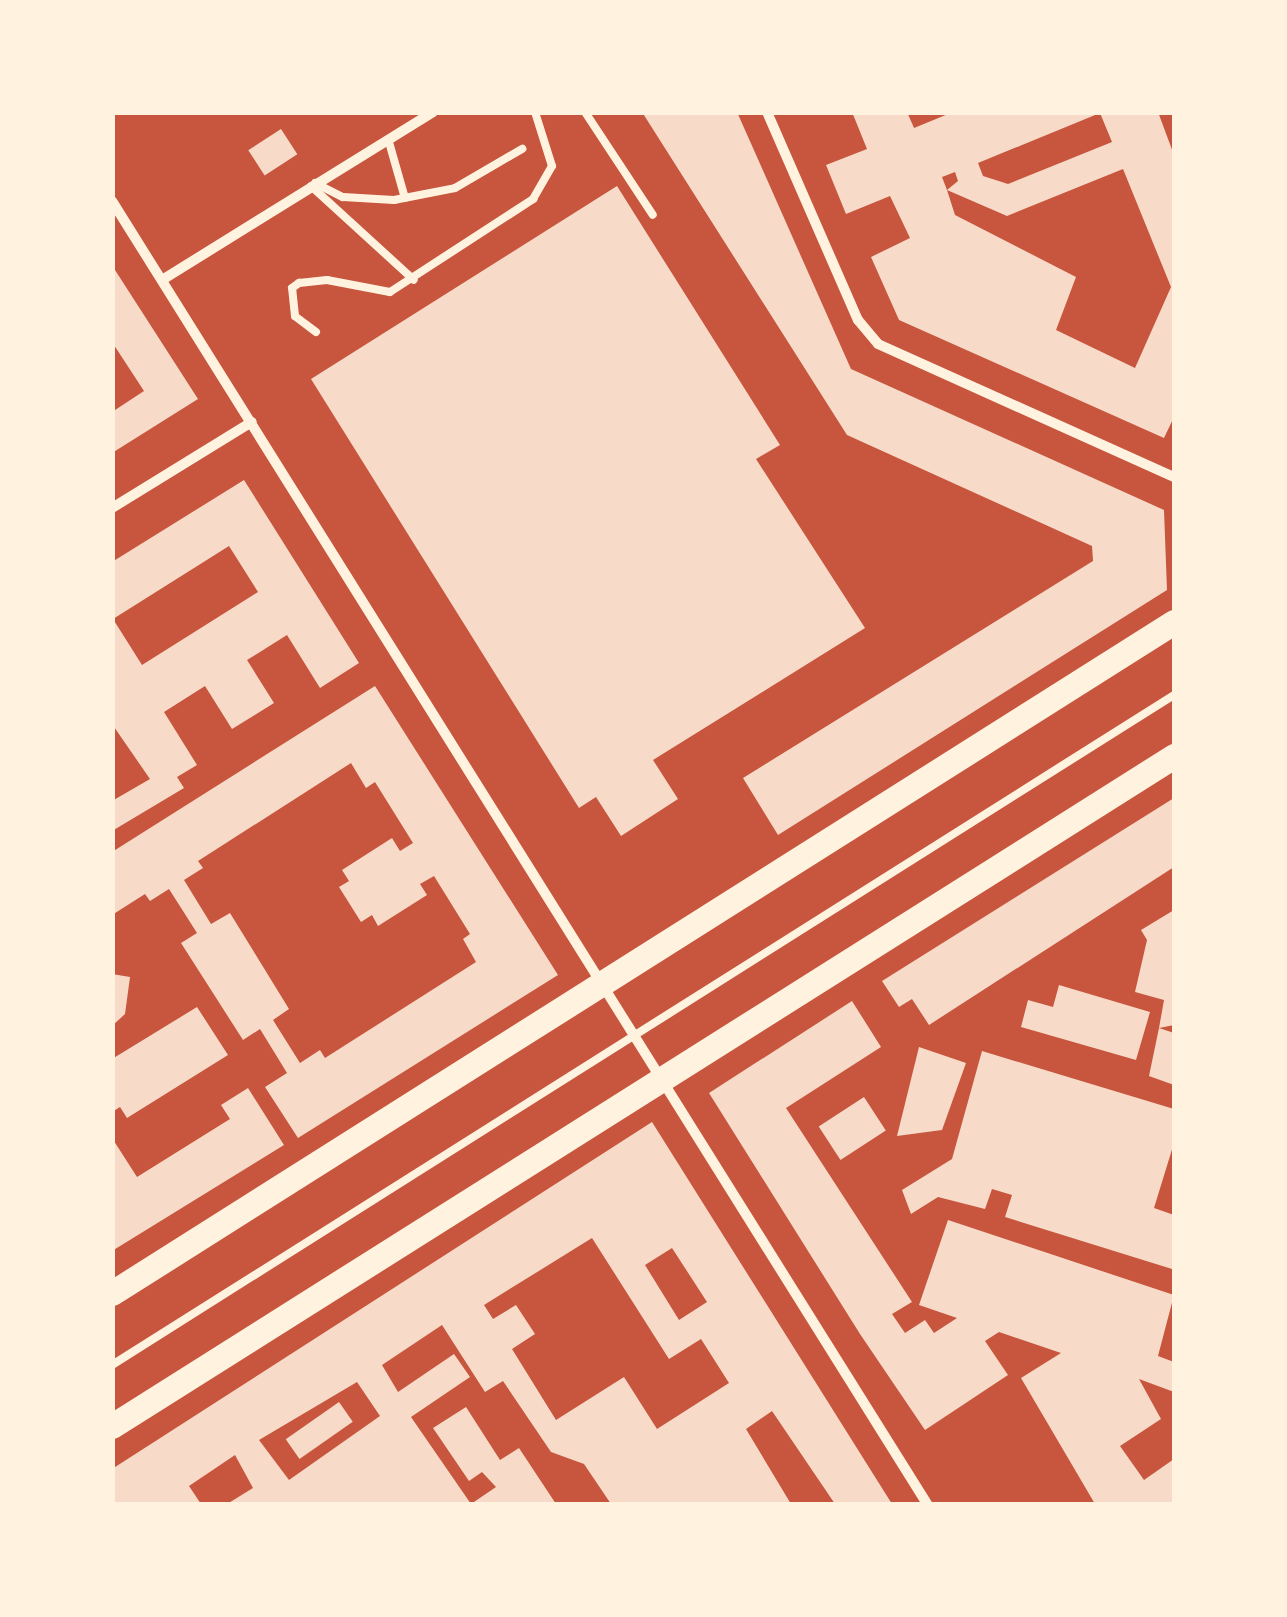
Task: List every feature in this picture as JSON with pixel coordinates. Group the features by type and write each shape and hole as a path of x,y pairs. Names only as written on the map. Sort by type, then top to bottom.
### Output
{"main road":[{"path":"112,1294 604,979 1174,622"},
{"path":"112,1426 1174,756"}],"street":[{"path":"162,280 433,112"},
{"path":"768,112 858,320 878,344 1174,478"},
{"path":"112,201 604,979 927,1504"},
{"path":"112,508 252,422"}],"lane":[{"path":"316,332 295,316 292,288 299,283 326,280 390,292 533,200 547,182 552,152 536,112"},
{"path":"585,112 653,215"},
{"path":"389,142 406,198"},
{"path":"313,184 343,196 406,198 455,188 522,149"},
{"path":"313,184 414,280"},
{"path":"112,1365 1174,695"}],"building":[{"path":"642,112 737,112 851,369 1164,510 1167,590 778,835 743,778 1093,561 1092,546 847,435"},
{"path":"852,112 907,112 914,128 953,112 1158,112 1174,155 1174,417 1164,438 899,320 871,257 910,238 890,196 846,214 826,165 867,149","holes":["1100,113 1112,142 1008,184 983,176 978,163","1123,169 1171,287 1135,368 1056,330 1076,277 955,215 947,190 1007,216","955,172 958,181 947,190 942,177"]},
{"path":"281,129 297,154 265,175 248,150"},
{"path":"617,186 780,445 756,459 865,628 653,760 678,799 621,836 596,797 579,808 311,379"},
{"path":"115,270 198,399 112,453 112,412 144,391 112,342"},
{"path":"244,480 359,663 320,688 287,635 247,660 274,703 232,729 205,686 164,712 197,765 177,777 184,788 112,831 112,801 150,779 112,724 112,562","holes":["229,546 258,592 142,665 113,619"]},
{"path":"375,686 558,975 298,1138 265,1087 287,1073 260,1029 243,1040 181,943 197,933 169,889 150,901 145,894 112,915 112,852","holes":["351,763 366,788 375,782 413,843 400,851 392,838 342,870 349,881 339,887 361,922 372,915 378,926 427,895 420,884 434,876 470,934 463,939 476,962 325,1058 320,1050 300,1063 273,1020 289,1009 230,913 211,924 184,880 203,868 198,861"]},
{"path":"1174,798 1174,867 929,1025 912,999 899,1007 882,981"},
{"path":"1174,910 1174,1025 1159,1028 1164,1000 1135,992 1147,940 1141,930"},
{"path":"112,974 130,977 125,1014 112,1026"},
{"path":"1059,985 1150,1012 1136,1060 1021,1027 1028,1000 1053,1007"},
{"path":"852,1001 881,1047 786,1108 912,1302 892,1314 905,1333 925,1320 934,1333 957,1318 919,1305 948,1220 1174,1295 1158,1356 1174,1362 1174,1392 1139,1379 1161,1419 1120,1446 1144,1480 1174,1459 1174,1504 1095,1504 1021,1378 1061,1353 999,1332 985,1341 1008,1375 925,1430 860,1334 709,1093"},
{"path":"197,1007 228,1055 127,1118 120,1107 112,1112 112,1059"},
{"path":"1159,1028 1174,1033 1174,1085 1149,1076"},
{"path":"919,1047 966,1063 942,1130 897,1136"},
{"path":"982,1051 1174,1109 1174,1143 1154,1208 1174,1215 1172,1269 1005,1217 1012,1195 992,1189 985,1209 938,1197 911,1214 902,1190 952,1159"},
{"path":"248,1088 284,1145 112,1251 112,1138 137,1177 230,1119 221,1105"},
{"path":"864,1097 886,1131 840,1160 819,1126"},
{"path":"652,1122 892,1504 835,1504 772,1411 746,1429 791,1504 611,1504 584,1464 551,1452 503,1381 485,1392 442,1325 382,1365 398,1392 454,1354 470,1377 411,1417 471,1504 227,1504 253,1488 235,1455 189,1486 201,1504 112,1504 112,1469","holes":["592,1238 669,1359 701,1339 729,1383 657,1429 624,1377 556,1420 512,1349 535,1334 516,1305 493,1319 484,1305","672,1248 707,1302 679,1320 645,1265","357,1382 380,1416 289,1480 259,1440"]},
{"path":"339,1402 353,1422 300,1459 286,1439"},
{"path":"466,1407 500,1460 519,1448 556,1504 471,1504 496,1487 482,1472 469,1481 433,1428"}]}
